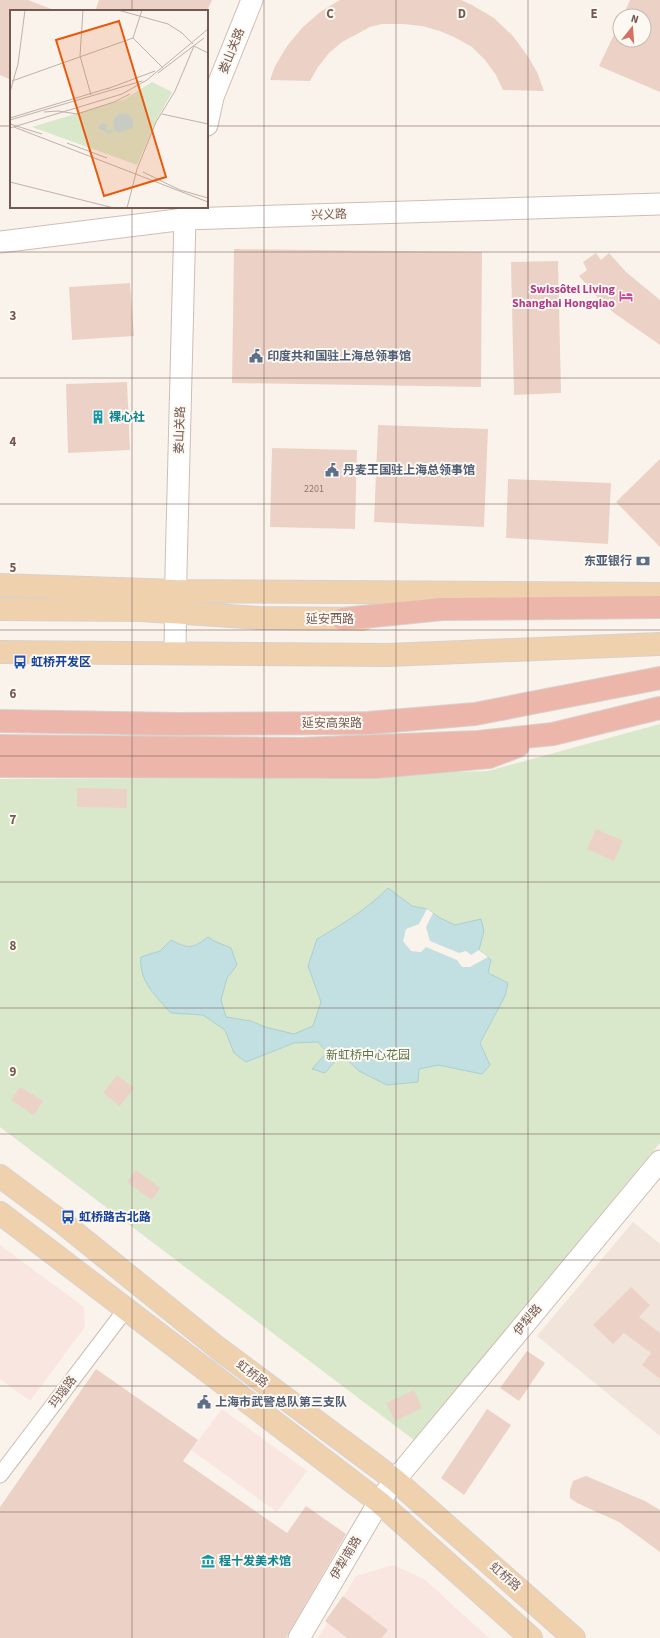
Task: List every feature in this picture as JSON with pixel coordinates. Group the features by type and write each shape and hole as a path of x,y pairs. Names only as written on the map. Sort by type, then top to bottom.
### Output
{"highway":[{"path":"342,619 442,609 660,607"},
{"name":"延安高架路","path":"0,721 178,724 368,723 475,714 660,678"},
{"name":"延安高架路","path":"0,746 300,749 478,742 553,734 660,708"},
{"path":"0,766 377,767 489,757 553,734"}],"main road":[{"name":"延安西路","path":"0,585 176,602 259,618 342,619 660,616"},
{"name":"延安西路","path":"0,609 141,610 176,602 660,594"},
{"path":"0,652 388,655 660,644"},
{"name":"虹桥路","path":"0,1176 63,1223 219,1350 395,1480 574,1638"},
{"name":"虹桥路","path":"0,1213 379,1502 531,1638"}],"street":[{"name":"娄山关路","path":"208,121 214,97 252,0"},
{"name":"兴义路","path":"0,242 187,213 660,204"},
{"name":"娄山关路","path":"176,653 176,602 187,213"},
{"name":"伊犁路","path":"395,1480 660,1161"},
{"name":"玛瑙路","path":"0,1475 126,1309"},
{"name":"伊犁南路","path":"299,1638 379,1502 395,1480"}],"shaded area":[{"path":"633,1222 660,1244 660,1436 537,1336"},
{"path":"0,1245 84,1307 85,1327 30,1401 0,1379"},
{"path":"222,1409 307,1471 277,1512 191,1450"},
{"path":"393,1565 424,1579 489,1638 318,1638 356,1576"}],"green space":[{"name":"新虹桥中心花园","path":"660,724 660,1143 414,1440 0,1127 0,779 246,778 488,771"}],"water":[{"path":"388,888 412,906 427,909 440,918 455,925 481,919 484,931 479,950 491,960 488,973 508,983 505,996 480,1043 490,1065 482,1074 438,1065 419,1069 418,1082 387,1085 359,1071 341,1054 325,1073 312,1069 327,1052 318,1042 294,1043 246,1062 234,1053 225,1030 203,1015 171,1013 150,988 142,973 141,957 160,951 171,940 182,945 194,946 208,937 231,948 237,965 227,978 221,1000 226,1017 251,1021 265,1027 294,1034 313,1026 321,1002 308,966 317,939 354,916 372,903"}],"pier":[{"path":"427,909 433,913 426,927 430,941 459,953 466,951 471,955 479,950 488,957 470,967 462,967 457,960 426,947 421,952 411,951 403,941 406,929 419,924"}],"building":[{"path":"0,0 28,0 54,10 10,10 10,80 0,75"},
{"path":"99,0 212,0 207,10 95,10"},
{"path":"340,0 461,0 494,18 513,36 537,72 544,91 503,90 496,75 485,60 472,47 440,31 422,26 403,24 382,24 370,27 342,42 329,53 318,67 310,81 270,80 275,66 287,46 302,28 320,12"},
{"path":"630,0 660,0 660,92 599,66 612,39 612,48 652,48 652,8 626,8"},
{"path":"234,249 482,252 481,387 232,383"},
{"name":"Swissôtel Living Shanghai Hongqiao","path":"596,253 601,260 609,253 626,272 660,300 660,345 614,313 599,299 579,276 587,270 583,262"},
{"path":"558,261 561,393 514,395 511,262"},
{"path":"130,283 134,336 72,340 69,287"},
{"name":"裸心社","path":"127,382 130,450 68,453 66,384"},
{"path":"378,425 488,429 484,527 374,522"},
{"path":"272,448 357,450 355,529 270,527"},
{"path":"660,459 660,547 616,502"},
{"path":"508,479 611,483 608,544 506,538"},
{"path":"77,788 127,789 127,808 77,807"},
{"path":"596,829 623,841 614,861 587,849"},
{"path":"117,1075 134,1088 120,1106 103,1093"},
{"path":"20,1087 43,1101 34,1115 11,1100"},
{"path":"136,1170 160,1188 152,1200 127,1182"},
{"path":"631,1287 650,1305 639,1317 660,1333 660,1379 642,1365 651,1353 624,1333 613,1344 593,1325"},
{"path":"527,1351 545,1363 519,1401 500,1388"},
{"path":"96,1369 198,1440 183,1461 287,1533 306,1506 346,1534 286,1638 0,1638 0,1507"},
{"path":"414,1390 422,1408 395,1421 386,1403"},
{"path":"487,1409 511,1425 464,1495 441,1478"},
{"path":"586,1476 645,1501 660,1510 660,1552 619,1522 577,1503 570,1498 570,1490 573,1481"},
{"path":"343,1596 388,1630 382,1638 347,1638 325,1621"}],"place":[{"name":"Swissôtel Living Shanghai Hongqiao","path":"626,296"},
{"name":"印度共和国驻上海总领事馆","path":"256,356"},
{"name":"裸心社","path":"98,417"},
{"name":"丹麦王国驻上海总领事馆","path":"332,470"},
{"name":"东亚银行","path":"643,561"},
{"name":"虹桥开发区","path":"20,662"},
{"name":"虹桥路古北路","path":"68,1217"},
{"name":"上海市武警总队第三支队","path":"204,1402"},
{"name":"程十发美术馆","path":"208,1561"}]}
